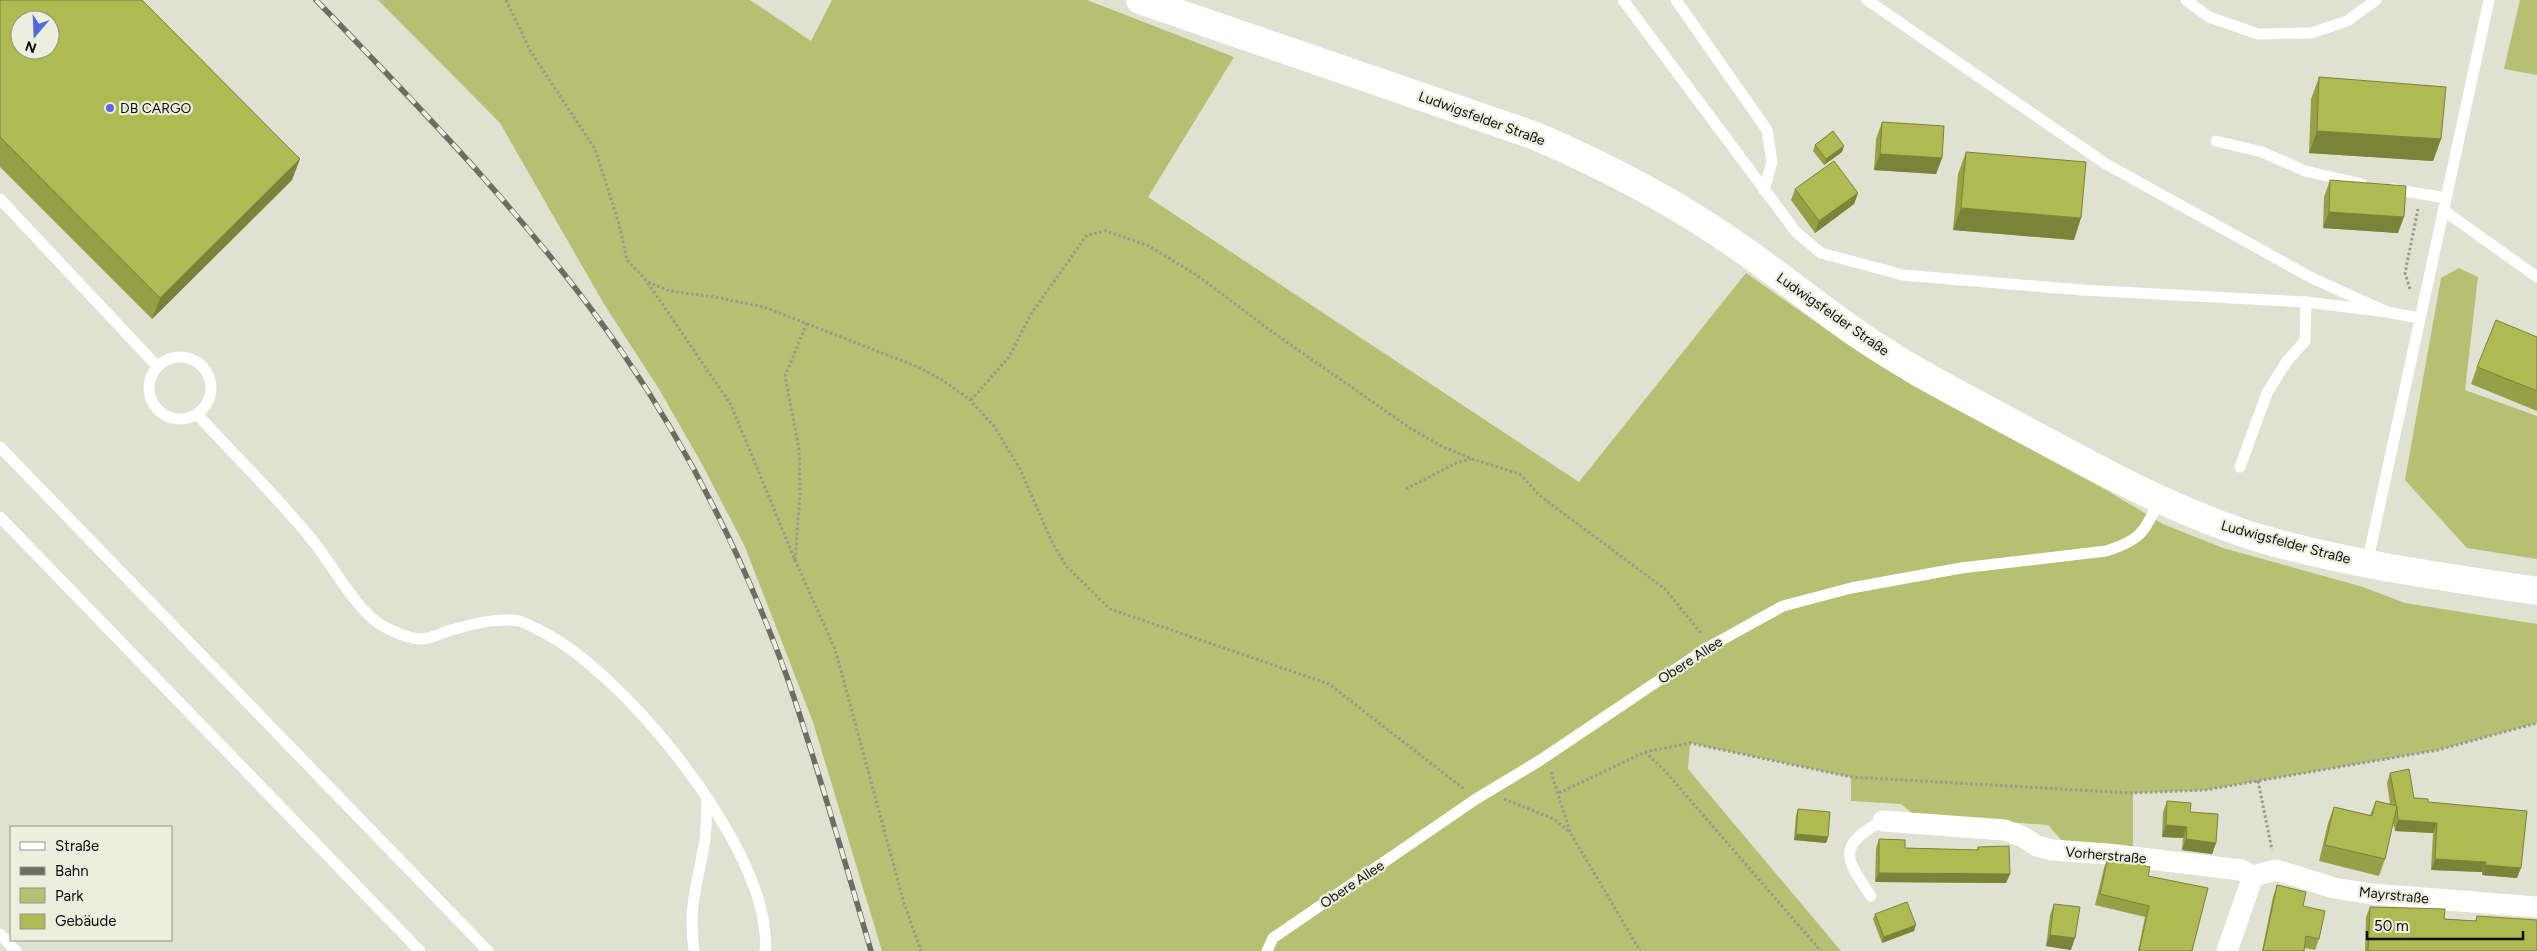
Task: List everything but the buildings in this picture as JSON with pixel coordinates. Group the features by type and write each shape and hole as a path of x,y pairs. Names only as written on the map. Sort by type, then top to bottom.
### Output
{"street":[{"name":"Ludwigsfelder Straße","path":"1140,0 1533,135 1586,157 1682,209 1870,342 1908,366 2055,446 2208,520 2260,538 2367,564 2537,591"},
{"name":"Vorherstraße","path":"1883,821 2005,830 2024,836 2037,846 2052,850 2108,854 2232,869 2254,876"},
{"path":"2227,951 2254,876 2276,870"},
{"name":"Mayrstraße","path":"2276,870 2334,888 2372,894 2537,907"}],"lane":[{"path":"1623,0 1796,232 1821,253 1903,275 2082,290 2306,302 2419,318"},
{"path":"1676,0 1767,130 1772,162 1764,190"},
{"path":"1866,0 2106,164 2312,278 2387,312"},
{"path":"2186,0 2209,17 2258,34 2311,33 2348,21 2376,0"},
{"path":"2367,564 2419,318 2490,0"},
{"path":"2216,141 2262,152 2305,171 2342,181 2421,193 2445,204 2537,277"},
{"path":"0,199 157,366"},
{"path":"2240,467 2267,393 2287,361 2305,341 2306,302"},
{"path":"185,357 199,363 209,374 212,389 207,404 197,414 175,419 156,408 150,398 149,386 151,376 157,366 170,358 185,357"},
{"path":"197,414 312,540 359,603 381,625 407,636 424,639 492,620 520,622 556,638 588,663 636,709 671,749 707,799 736,848 752,881 762,910 766,951"},
{"path":"0,447 488,951"},
{"name":"Obere Allee","path":"1267,951 1273,938 1476,799 1539,761 1707,648 1784,606 1851,588 1961,568 2106,551 2129,544 2141,534 2160,498"},
{"path":"0,517 420,951"},
{"path":"694,951 690,926 694,886 704,844 707,799"},
{"path":"1871,896 1850,865 1850,849 1864,830 1883,821"},
{"path":"0,934 16,951"}],"path":[{"path":"506,0 531,52 594,149 619,224 627,260 648,282 731,405 795,560 835,649 904,903 921,951"},
{"path":"2419,318 2405,273 2421,193"},
{"path":"970,400 1010,357 1031,314 1087,235 1106,232 1149,246 1198,276 1271,331 1410,428 1441,446 1472,459 1520,474 1540,496 1665,589 1700,632 1707,648"},
{"path":"648,282 670,290 715,296 764,307 918,367 942,380 970,400 994,426 1020,469 1052,542 1067,568 1110,609 1329,684 1476,799"},
{"path":"795,560 800,494 799,448 785,376 807,323"},
{"path":"1406,489 1450,466 1472,459"},
{"path":"1559,793 1645,752 1690,743 1851,777 2132,792 2205,790 2438,750 2537,724"},
{"path":"1645,752 1664,770 1822,951"},
{"path":"1539,761 1552,773 1570,832 1640,951"},
{"path":"2258,781 2276,870"},
{"path":"1492,789 1508,801 1554,819 1570,832"}],"green space":[{"path":"378,0 750,0 811,41 832,0 1087,0 1234,57 1148,197 1579,482 1746,273 1851,347 1915,387 2106,490 2163,524 2223,548 2363,587 2405,603 2537,624 2537,723 2438,750 2205,790 2133,793 2133,847 2065,844 2048,825 1914,815 1901,804 1851,801 1851,777 1690,743 1688,769 1841,951 882,951 813,722 745,547 702,464 659,389 604,304 500,123"},
{"path":"2520,0 2537,0 2537,75 2504,69"},
{"path":"2459,268 2478,277 2465,390 2537,416 2537,559 2467,548 2405,480 2441,278"}],"railway":[{"path":"316,0 397,84 515,213 588,304 622,352 671,429 715,509 771,635 809,745 871,951"}],"place":[{"name":"DB CARGO","path":"110,108"}]}
